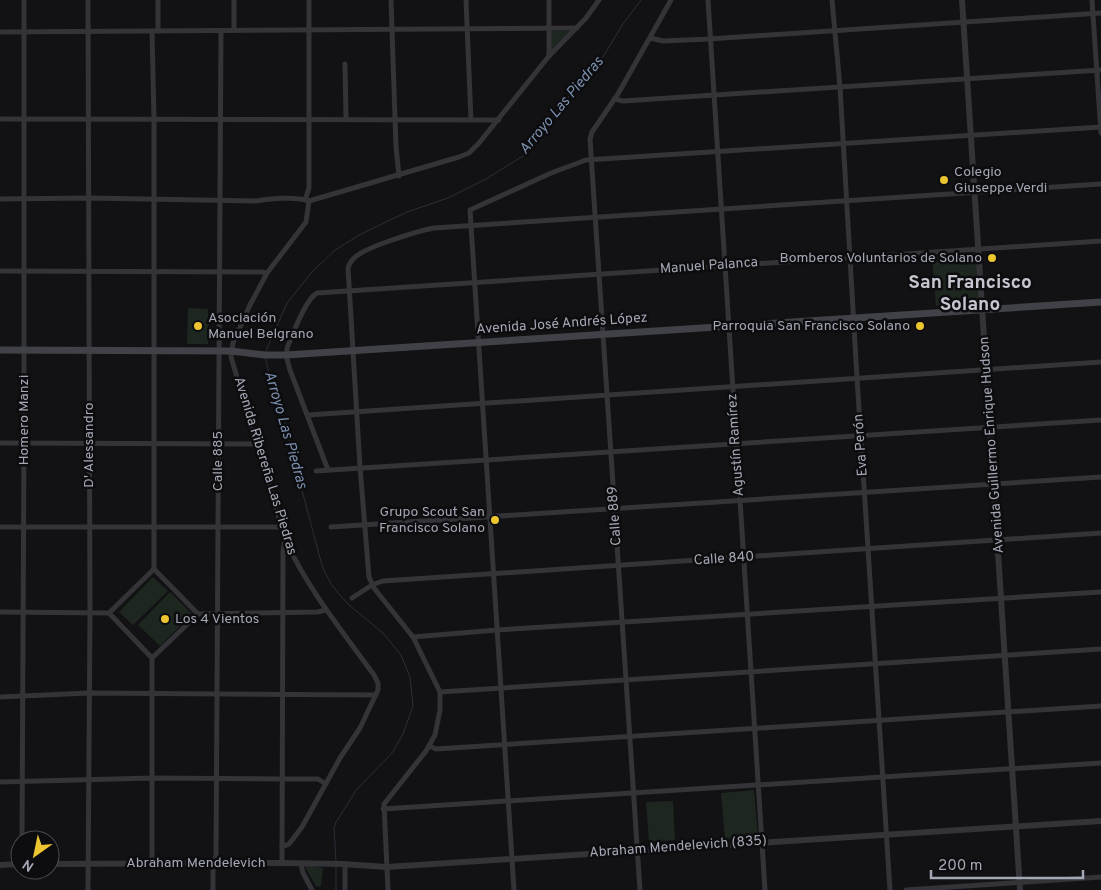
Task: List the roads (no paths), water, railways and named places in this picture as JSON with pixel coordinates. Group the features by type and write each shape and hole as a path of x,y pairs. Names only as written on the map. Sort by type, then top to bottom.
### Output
{"main road":[{"name":"Avenida José Andrés López","path":"0,350 218,351 286,355 1101,302"}],"street":[{"name":"Homero Manzi","path":"22,830 24,0"},
{"name":"D' Alessandro","path":"88,0 90,272 88,890"},
{"path":"158,0 155,31 153,200 154,569 198,614"},
{"path":"234,0 234,30"},
{"path":"234,352 232,343 267,273 306,222 309,188 309,0"},
{"path":"391,0 396,147 399,176"},
{"path":"466,0 471,120"},
{"path":"549,0 550,56"},
{"path":"0,199 219,199 255,201 269,199 307,201 399,176 469,152 480,143 550,56 577,28 599,0"},
{"path":"671,0 614,99 620,101 1099,70"},
{"name":"Agustín Ramírez","path":"708,0 765,890"},
{"name":"Eva Perón","path":"832,0 840,87 853,318 888,833 890,890"},
{"name":"Avenida Guillermo Enrique Hudson","path":"962,0 1020,890"},
{"path":"1092,0 1099,70 1101,133"},
{"path":"650,38 662,41 709,39 1101,13"},
{"path":"0,32 577,28"},
{"name":"Calle 885","path":"213,890 213,869 216,854 219,612 218,272 221,31"},
{"path":"345,64 346,119"},
{"name":"Calle 889","path":"614,99 592,132 590,142 640,890"},
{"path":"0,119 499,120"},
{"path":"514,890 470,210 583,160 1101,127"},
{"path":"388,890 383,809 386,800 429,746 438,726 440,692 413,637 372,585 369,577 349,290 349,265 358,255 414,233 434,228 1101,184"},
{"name":"Manuel Palanca","path":"286,355 287,348 307,304 312,296 317,293 474,281 1101,241"},
{"path":"0,271 267,273"},
{"name":"Avenida Ribereña Las Piedras","path":"234,352 233,363 285,539 295,563 326,610 374,675 378,686 376,696"},
{"path":"286,355 328,470"},
{"path":"308,415 1101,362"},
{"path":"316,471 1101,420"},
{"path":"0,443 258,444"},
{"path":"330,527 1101,477"},
{"path":"0,527 281,527"},
{"name":"Calle 840","path":"352,598 382,581 1101,534"},
{"path":"282,863 282,552 285,539"},
{"path":"109,613 154,569"},
{"path":"413,637 497,630 1101,592"},
{"path":"152,658 198,614 219,612 318,612 326,610"},
{"path":"0,612 109,613 152,658 152,863"},
{"path":"440,692 1101,649"},
{"path":"0,697 89,693 376,696 360,728 340,758 291,842 287,846 282,846"},
{"path":"429,746 436,749 1101,706"},
{"path":"383,809 1101,763"},
{"path":"0,782 153,778 318,779 326,784"},
{"path":"1015,825 1101,820"},
{"name":"Abraham Mendelevich (835)","path":"343,864 387,867 1015,825"},
{"name":"Abraham Mendelevich","path":"60,864 343,864"},
{"path":"301,864 303,873 312,890"},
{"path":"343,864 345,890"},
{"path":"906,890 1101,877"}],"waterway":[{"name":"Arroyo Las Piedras","path":"266,351 287,303 312,272 335,250 361,234 407,212 448,198 486,179 526,154 561,105 601,60 623,24 641,0"},
{"name":"Arroyo Las Piedras","path":"265,357 286,426 324,571 332,585 349,605 383,633 401,655 410,677 413,706 403,734 392,753 357,789 336,822 334,828 336,862"},
{"name":"Arroyo Las Piedras","path":"336,866 336,890"}],"place":[{"name":"Colegio Giuseppe Verdi","path":"944,180"},
{"name":"Bomberos Voluntarios de Solano","path":"992,258"},
{"name":"Asociación Manuel Belgrano","path":"198,326"},
{"name":"Parroquia San Francisco Solano","path":"920,326"},
{"name":"Grupo Scout San Francisco Solano","path":"495,520"},
{"name":"Los 4 Vientos","path":"165,619"}],"district":[{"name":"San Francisco Solano","path":"970,294"}]}
